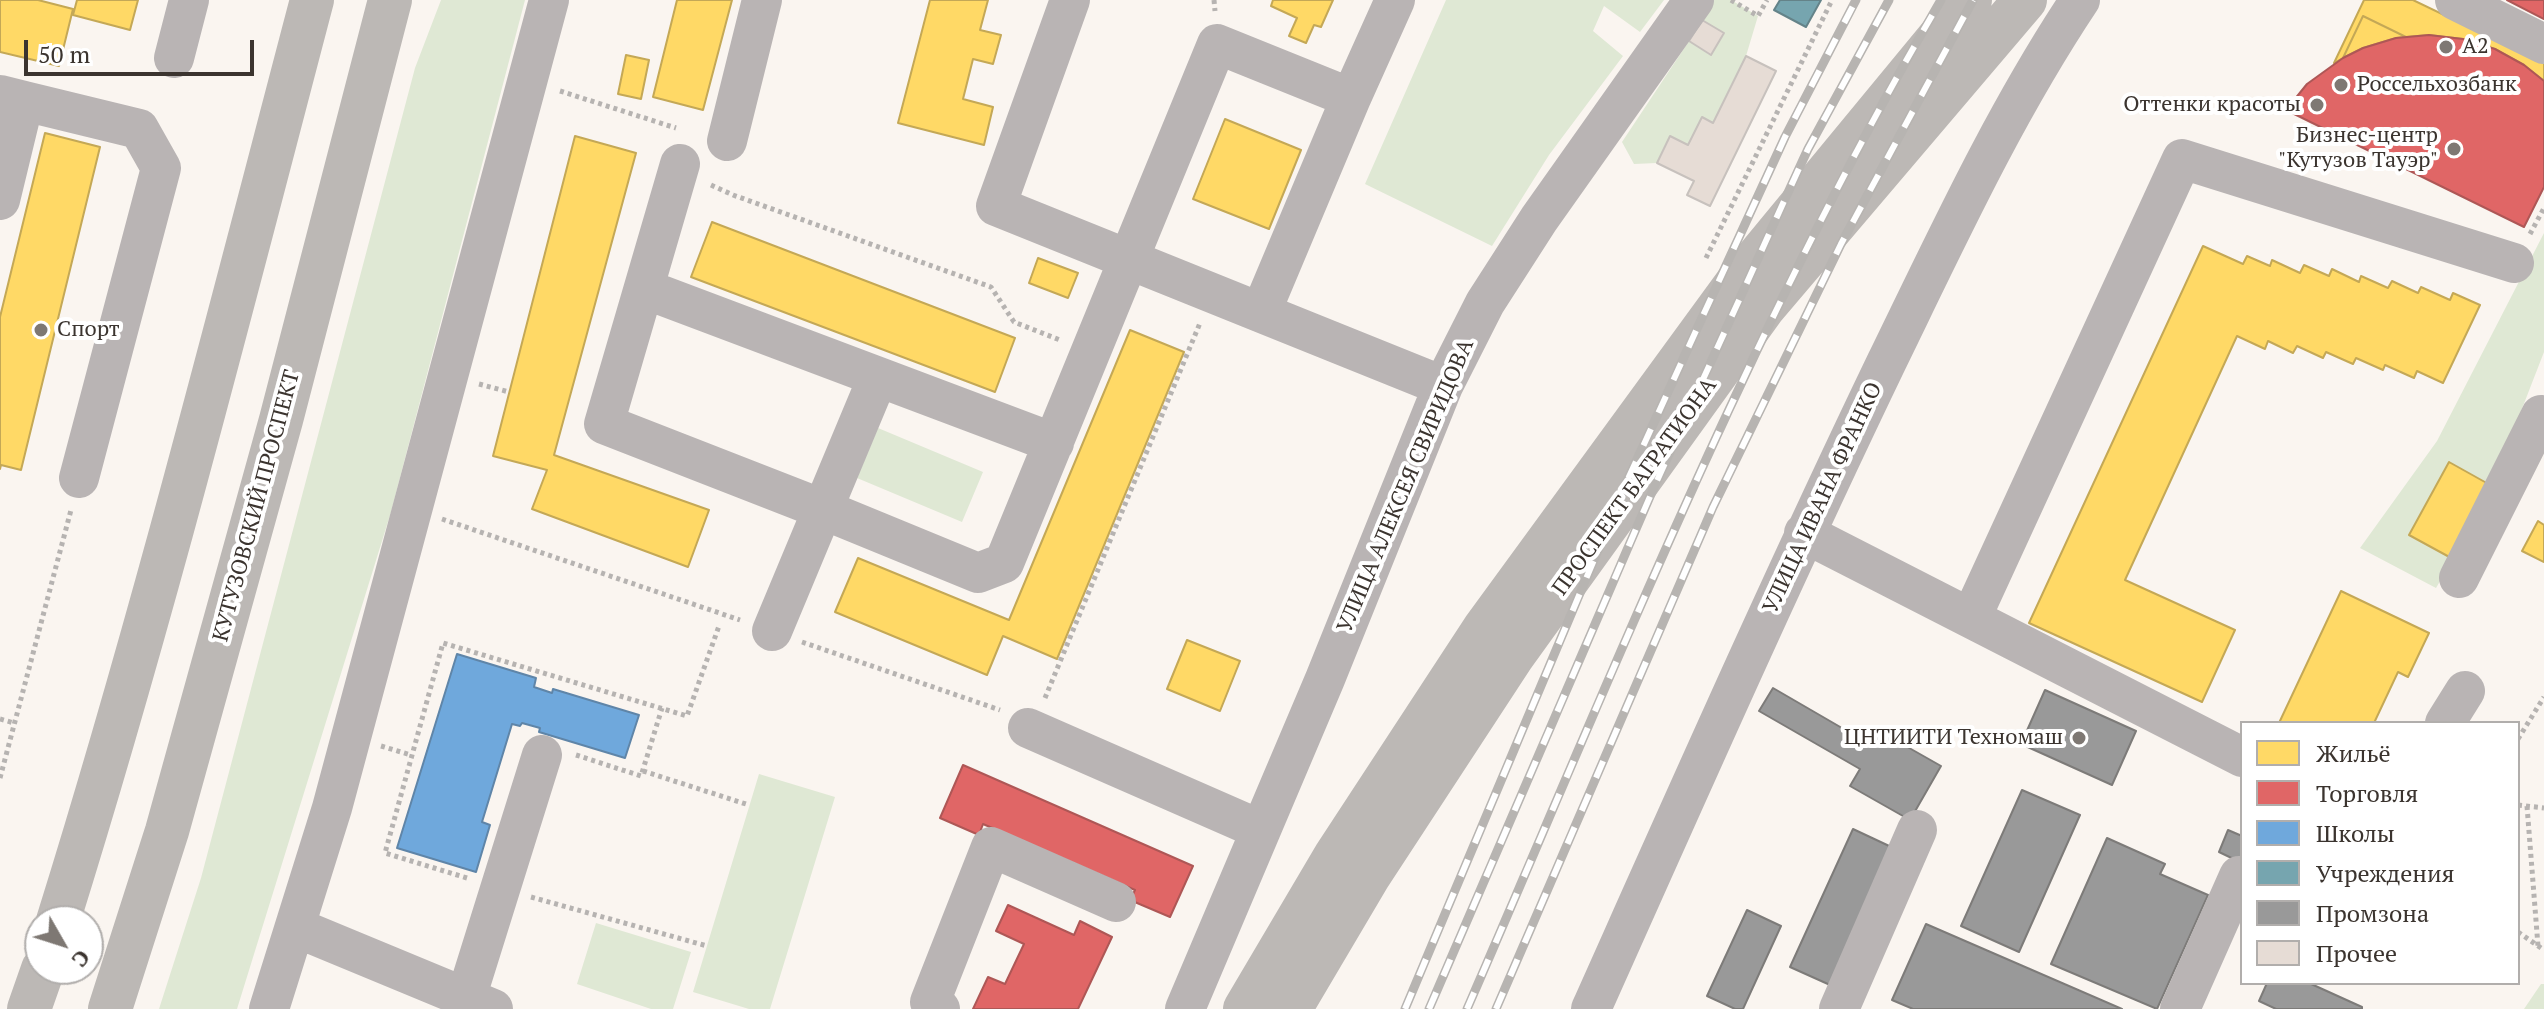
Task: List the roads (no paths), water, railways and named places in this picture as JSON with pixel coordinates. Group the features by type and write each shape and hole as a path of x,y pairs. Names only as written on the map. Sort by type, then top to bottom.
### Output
{"main road":[{"path":"63,905 98,791 200,425 312,0"},
{"name":"КУТУЗОВСКИЙ ПРОСПЕКТ","path":"110,1009 175,801 281,420 390,0"},
{"name":"ПРОСПЕКТ БАГРАТИОНА","path":"1245,1009 1336,855 1484,629 1739,280 1970,0"},
{"name":"ПРОСПЕКТ БАГРАТИОНА","path":"1290,1009 1368,877 1512,657 1764,307 2025,0"},
{"path":"29,1009 37,985"}],"street":[{"path":"174,58 189,0"},
{"path":"269,1009 332,808 549,0"},
{"path":"727,141 762,0"},
{"path":"1070,0 996,206 1443,386"},
{"path":"1261,312 1395,0"},
{"name":"УЛИЦА АЛЕКСЕЯ СВИРИДОВА","path":"1185,1009 1331,665 1443,386 1485,303 1539,219 1694,0"},
{"name":"УЛИЦА ИВАНА ФРАНКО","path":"1591,1009 1804,533 1979,170 2045,53 2080,0"},
{"path":"2455,0 2544,44"},
{"path":"680,164 604,424 978,573 1004,563 1217,44 1351,98"},
{"path":"0,200 12,98 139,129 161,168 79,478"},
{"path":"1971,618 2182,159 2514,263"},
{"path":"645,289 1054,443"},
{"path":"772,631 878,377"},
{"path":"2459,578 2543,414"},
{"path":"1804,533 2240,756"},
{"path":"1030,729 1261,830"},
{"path":"295,927 479,1004 556,754"},
{"path":"1839,1009 1917,830"},
{"path":"940,1009 930,1002 991,847 1116,902"},
{"path":"2180,1009 2239,876"}],"railway":[{"path":"1405,1009 1628,479 1785,137 1856,0"},
{"path":"1429,1009 1655,485 1785,199 1808,149 1889,0"},
{"path":"1467,1009 1632,625 1747,370 1808,245 1941,0"},
{"path":"1496,1009 1713,507 1841,244 1973,0"}],"place":[{"name":"А2","path":"2446,47"},
{"name":"Россельхозбанк","path":"2341,85"},
{"name":"Оттенки красоты","path":"2317,105"},
{"name":"Бизнес-центр \"Кутузов Тауэр\"","path":"2454,149"},
{"name":"Спорт","path":"41,330"},
{"name":"ЦНТИИТИ Техномаш","path":"2079,738"}]}
